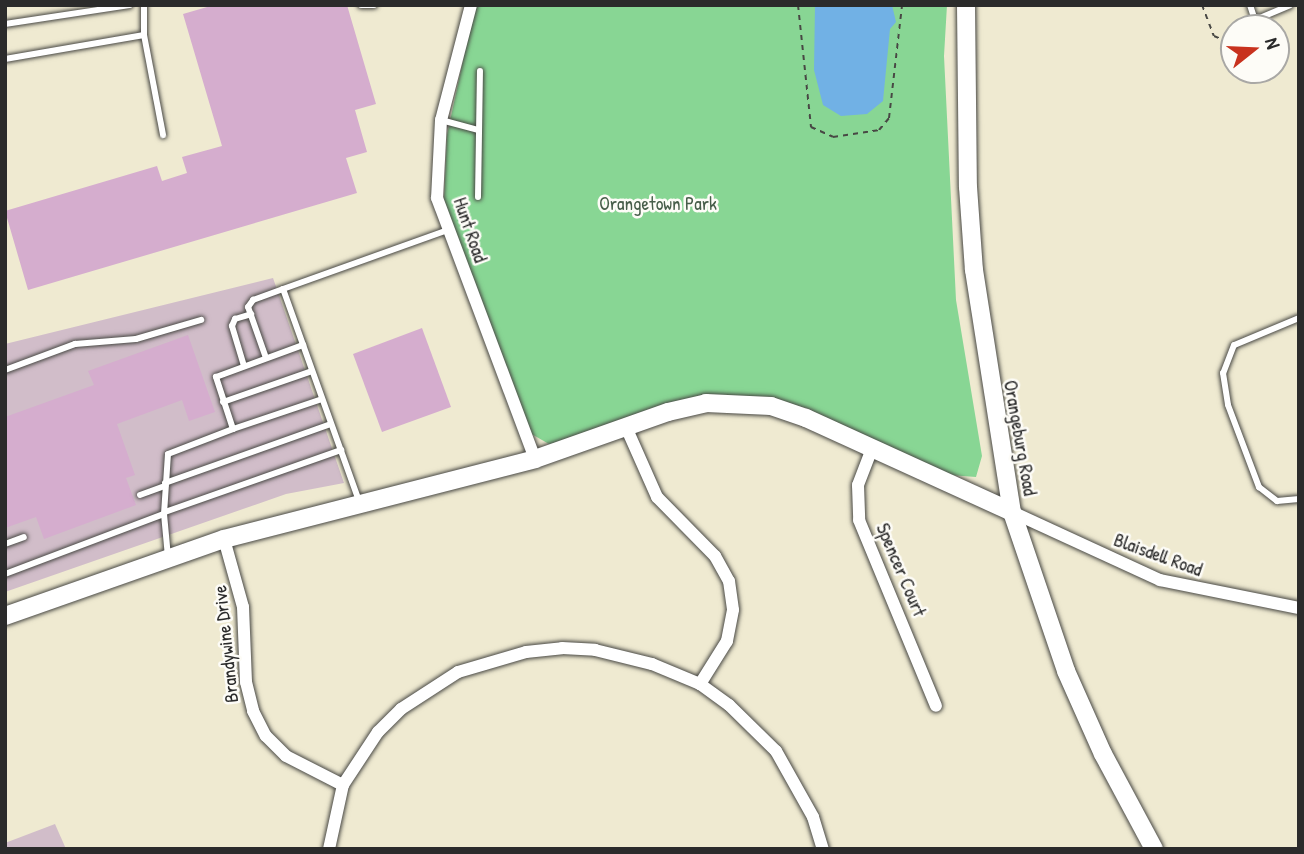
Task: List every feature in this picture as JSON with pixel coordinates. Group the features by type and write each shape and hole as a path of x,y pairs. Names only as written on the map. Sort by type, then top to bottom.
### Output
{"street":[{"name":"Hunt Road","path":"471,5 441,120 437,198 535,459"},
{"name":"Orangeburg Road","path":"966,5 968,187 974,270 983,349 1012,512 1066,671 1103,754 1154,849"},
{"path":"5,616 224,539 535,459 693,406 739,402 806,418 873,446 1012,512"},
{"path":"626,427 657,497 715,556 729,581 733,610 727,641 700,684"},
{"name":"Spencer Court","path":"873,446 858,485 859,520 936,706"},
{"name":"Blaisdell Road","path":"1012,512 1160,580 1299,608"},
{"name":"Brandywine Drive","path":"224,539 243,607 246,682 253,711 266,736 286,756 343,785"},
{"path":"329,849 343,785 359,757 401,709 458,673 492,660 526,652 595,650 652,664 700,684 753,725 776,751 813,817 823,849"}],"lane":[{"path":"5,24 130,5"},
{"path":"144,5 144,35 163,135"},
{"path":"361,5 374,5"},
{"path":"1250,5 1255,20 1290,5"},
{"path":"5,59 144,35"},
{"path":"478,197 480,71"},
{"path":"441,120 479,130"},
{"path":"266,358 251,314 253,300 448,230"},
{"path":"283,289 360,503"},
{"path":"244,366 232,326 235,319 251,314"},
{"path":"1299,318 1234,345 1223,373 1228,405 1259,487 1278,501 1299,499"},
{"path":"5,370 75,344 136,340 201,320"},
{"path":"233,429 216,377 303,345"},
{"path":"223,402 312,371"},
{"path":"168,559 164,513 166,459 173,449 322,399"},
{"path":"139,495 331,424"},
{"path":"5,574 164,513 341,450"},
{"path":"5,544 24,537"}],"path":[{"path":"799,5 811,127 833,137 879,130 889,118 902,5"},
{"path":"1202,5 1214,36 1220,39"}],"shaded area":[{"path":"273,278 344,483 286,494 5,592 5,344"},
{"path":"55,824 66,849 5,849 5,843"}],"green space":[{"name":"Orangetown Park","path":"475,5 947,5 944,56 956,300 982,456 976,477 949,475 806,408 764,399 561,443 549,444 528,432 444,200 447,135"}],"water":[{"path":"815,5 892,5 896,22 890,29 883,101 867,114 841,116 823,105 814,70"}],"building":[{"path":"214,5 347,5 376,104 355,110 367,152 346,158 357,193 28,290 5,211 157,166 162,181 187,173 182,157 222,146 183,14"},
{"path":"422,328 451,407 382,432 353,354"},
{"path":"188,335 215,412 189,421 182,400 117,424 135,475 126,478 136,505 44,539 36,517 5,528 5,417 94,385 88,371"}]}
